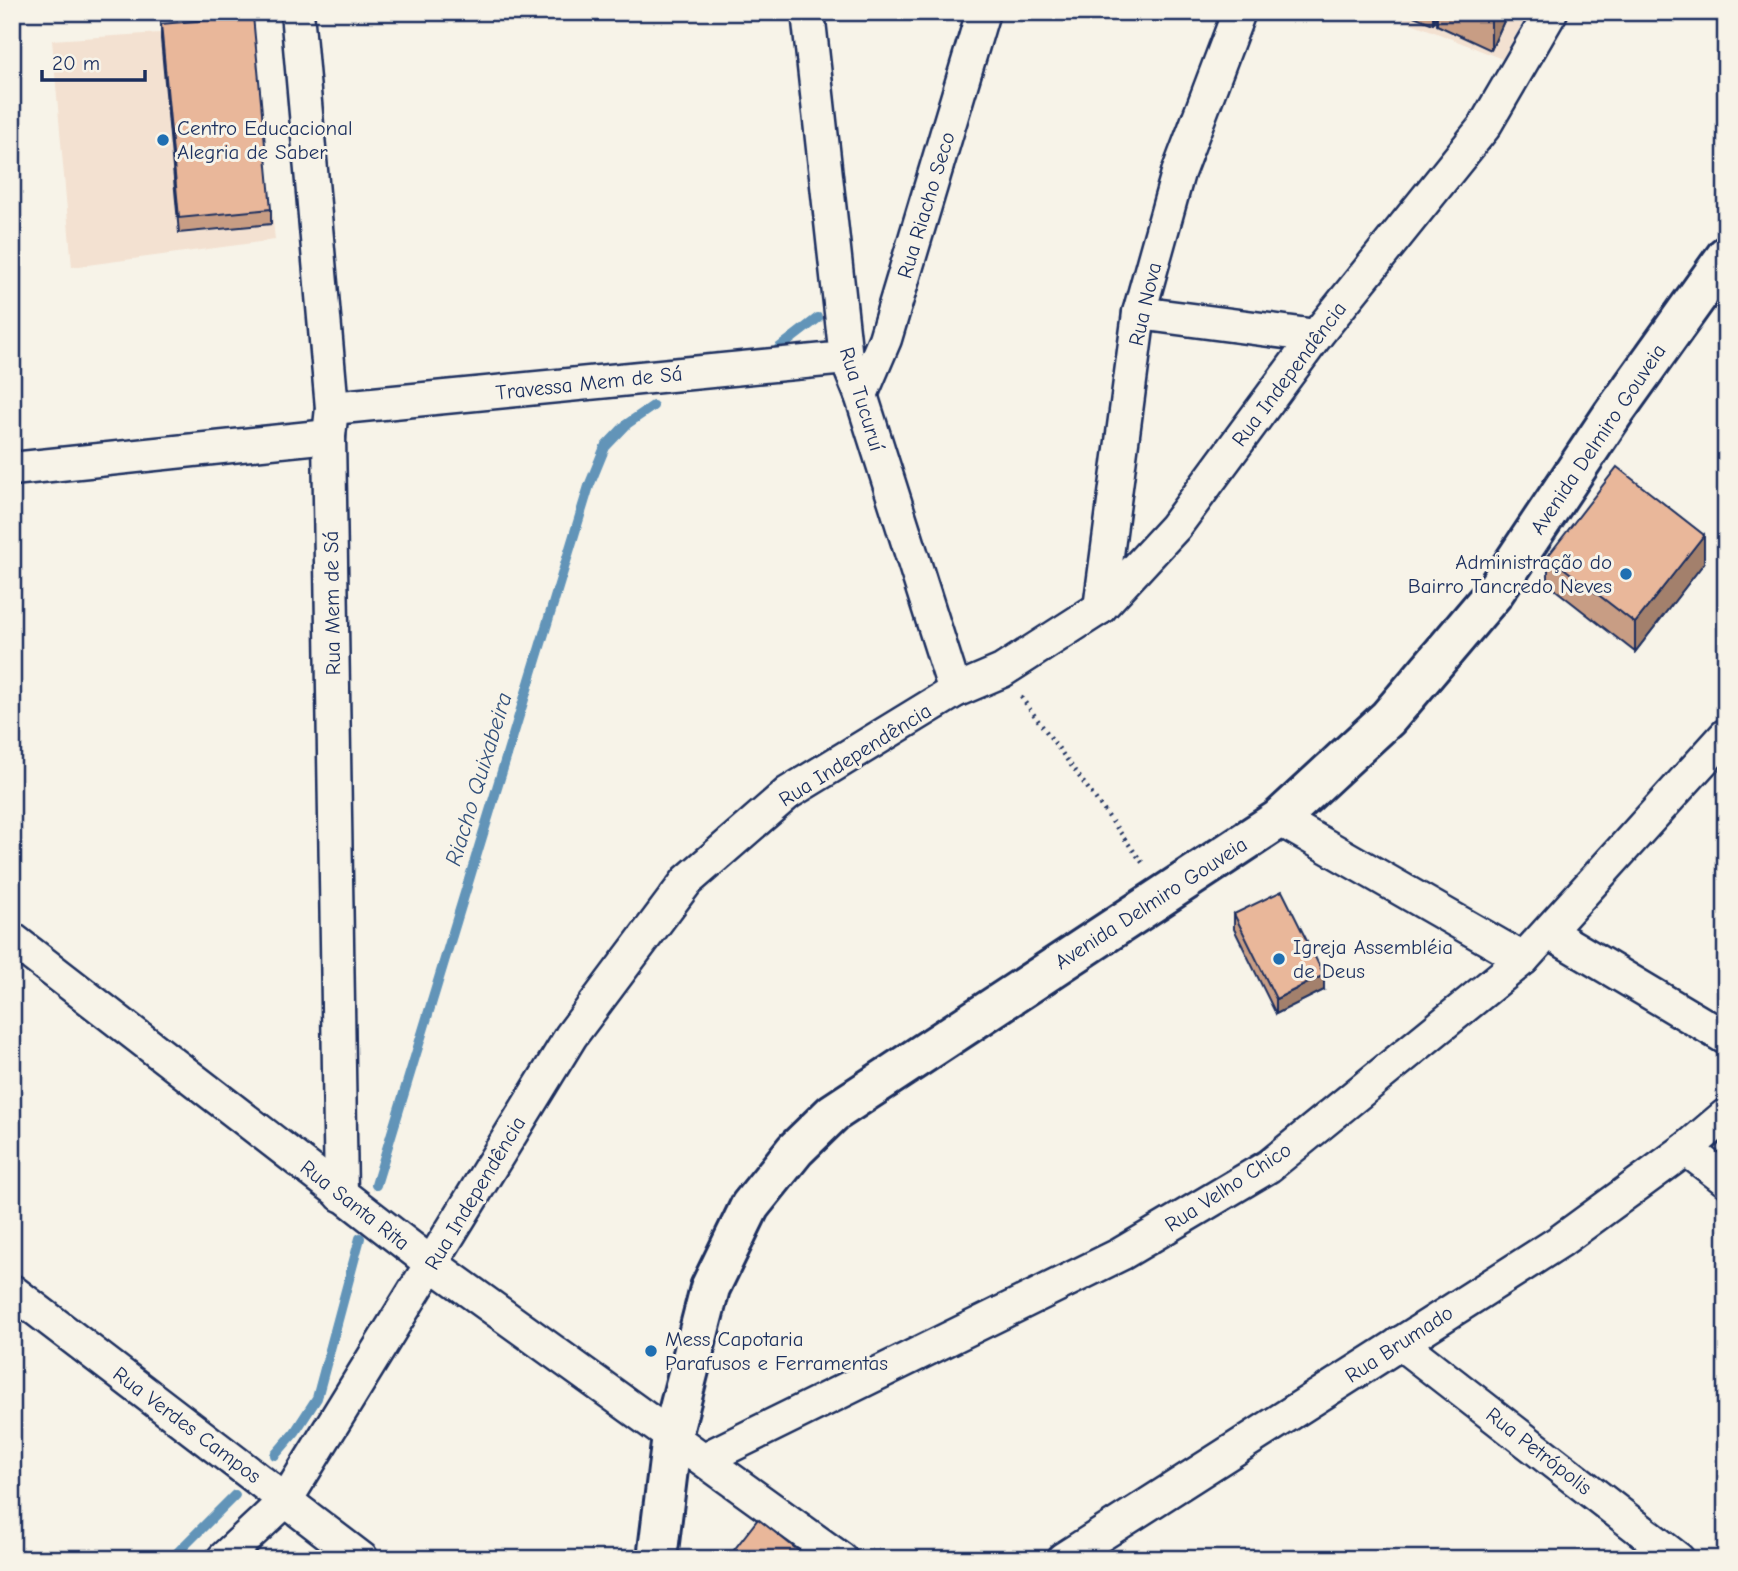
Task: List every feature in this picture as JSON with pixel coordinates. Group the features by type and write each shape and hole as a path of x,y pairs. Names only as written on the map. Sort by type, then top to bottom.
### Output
{"street":[{"name":"Rua Mem de Sá","path":"297,12 331,422 341,1195"},
{"name":"Rua Tucuruí","path":"808,12 846,358 861,395 955,691"},
{"name":"Rua Riacho Seco","path":"861,395 886,339 983,12"},
{"name":"Rua Nova","path":"1100,608 1139,313 1178,173 1239,12"},
{"name":"Rua Independência","path":"223,1559 286,1500 571,1036 687,881 788,793 955,691 1002,671 1100,608 1175,527 1316,337 1484,127 1551,12"},
{"name":"Avenida Delmiro Gouveia","path":"657,1559 672,1436 710,1288 750,1206 795,1150 832,1113 1279,819 1388,718 1493,594 1613,414 1726,257"},
{"path":"1139,313 1316,337"},
{"name":"Travessa Mem de Sá","path":"12,469 331,422 846,358"},
{"name":"Rua Velho Chico","path":"704,1458 1121,1254 1269,1166 1523,958 1726,735"},
{"path":"1279,819 1523,958"},
{"path":"1548,932 1726,1038"},
{"name":"Rua Santa Rita","path":"12,939 211,1090 432,1264 841,1559"},
{"name":"Rua Brumado","path":"1063,1559 1559,1242 1686,1149 1726,1115"},
{"path":"1686,1149 1726,1180"},
{"name":"Rua Verdes Campos","path":"12,1291 362,1559"},
{"name":"Rua Petrópolis","path":"1400,1343 1678,1559"}],"path":[{"path":"1002,671 1164,893"}],"shaded area":[{"path":"1384,12 1529,12 1502,59"},
{"name":"Centro Educacional Alegria de Saber","path":"253,27 275,240 72,267 52,40"}],"building":[{"path":"1471,12 1495,12 1491,21"},
{"path":"253,16 271,209 179,218 161,24"},
{"name":"Administração do Bairro Tancredo Neves","path":"1617,467 1704,535 1635,623 1548,556"},
{"name":"Igreja Assembléia de Deus","path":"1282,891 1324,975 1276,999 1234,914"},
{"path":"758,1519 809,1559 727,1559"}],"waterway":[{"name":"Riacho Quixabeira","path":"779,348 818,318"},
{"name":"Riacho Quixabeira","path":"376,1185 589,486 605,447 627,424 653,406"},
{"name":"Riacho Quixabeira","path":"275,1455 295,1432 317,1398 360,1238"},
{"name":"Riacho Quixabeira","path":"171,1559 235,1495"}],"place":[{"name":"Centro Educacional Alegria de Saber","path":"163,140"},
{"name":"Administração do Bairro Tancredo Neves","path":"1626,574"},
{"name":"Igreja Assembléia de Deus","path":"1279,959"},
{"name":"Mess Capotaria Parafusos e Ferramentas","path":"651,1351"}]}
